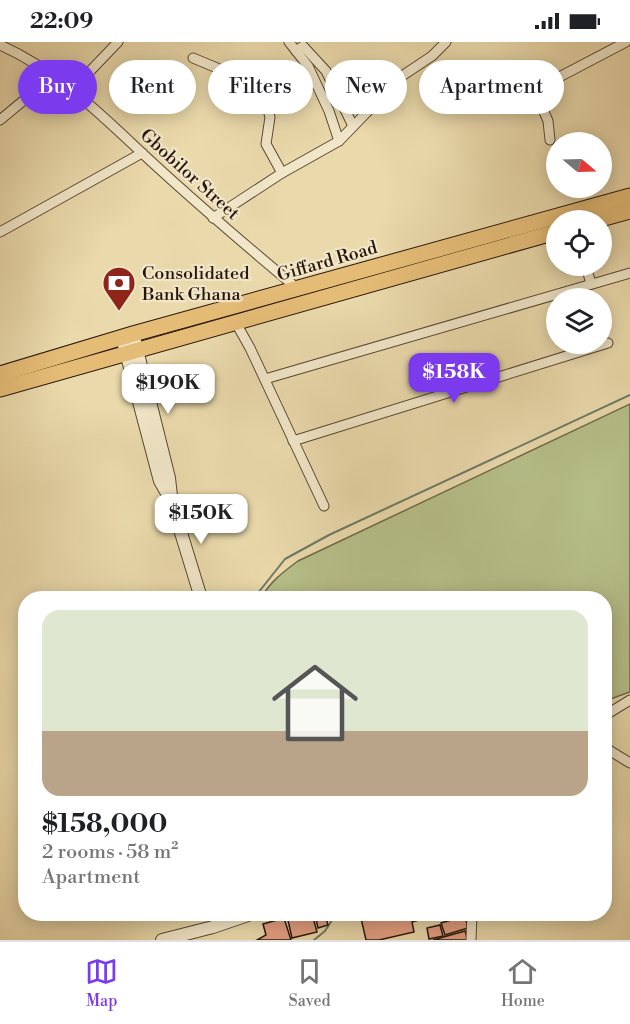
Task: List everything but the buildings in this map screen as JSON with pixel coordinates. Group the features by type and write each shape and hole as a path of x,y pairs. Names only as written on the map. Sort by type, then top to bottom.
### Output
{"main road":[{"name":"Giffard Road","path":"0,389 298,289 630,196"},
{"path":"612,216 630,211"},
{"name":"Giffard Road","path":"0,374 129,344 236,323 546,235"}],"street":[{"path":"97,64 118,42"},
{"path":"289,42 308,66 329,111 339,141"},
{"path":"213,218 282,173 339,141 402,76 432,56 446,42"},
{"path":"564,74 626,42"},
{"name":"Gbobilor Street","path":"0,45 30,60"},
{"path":"296,51 303,45 326,71 352,126"},
{"path":"193,58 241,78 268,110 270,117 266,144 282,173"},
{"path":"0,120 18,105"},
{"name":"Gbobilor Street","path":"97,112 213,218 298,289"},
{"path":"545,114 549,132"},
{"path":"0,232 142,153"},
{"path":"265,379 630,273"},
{"path":"589,276 591,284"},
{"path":"236,323 265,379 324,506"},
{"path":"129,344 160,481 171,500 199,591"},
{"path":"293,441 570,354"},
{"path":"612,711 630,700"},
{"path":"612,752 630,763"},
{"path":"162,940 231,921"},
{"path":"471,940 472,921"}],"green space":[{"path":"630,404 630,692 612,698 612,591 266,591 282,573 298,561"}],"waterway":[{"path":"260,591 285,559 329,535 630,395"},
{"path":"314,940 325,931 331,921"}],"place":[{"name":"Consolidated Bank Ghana","path":"119,312"}]}
